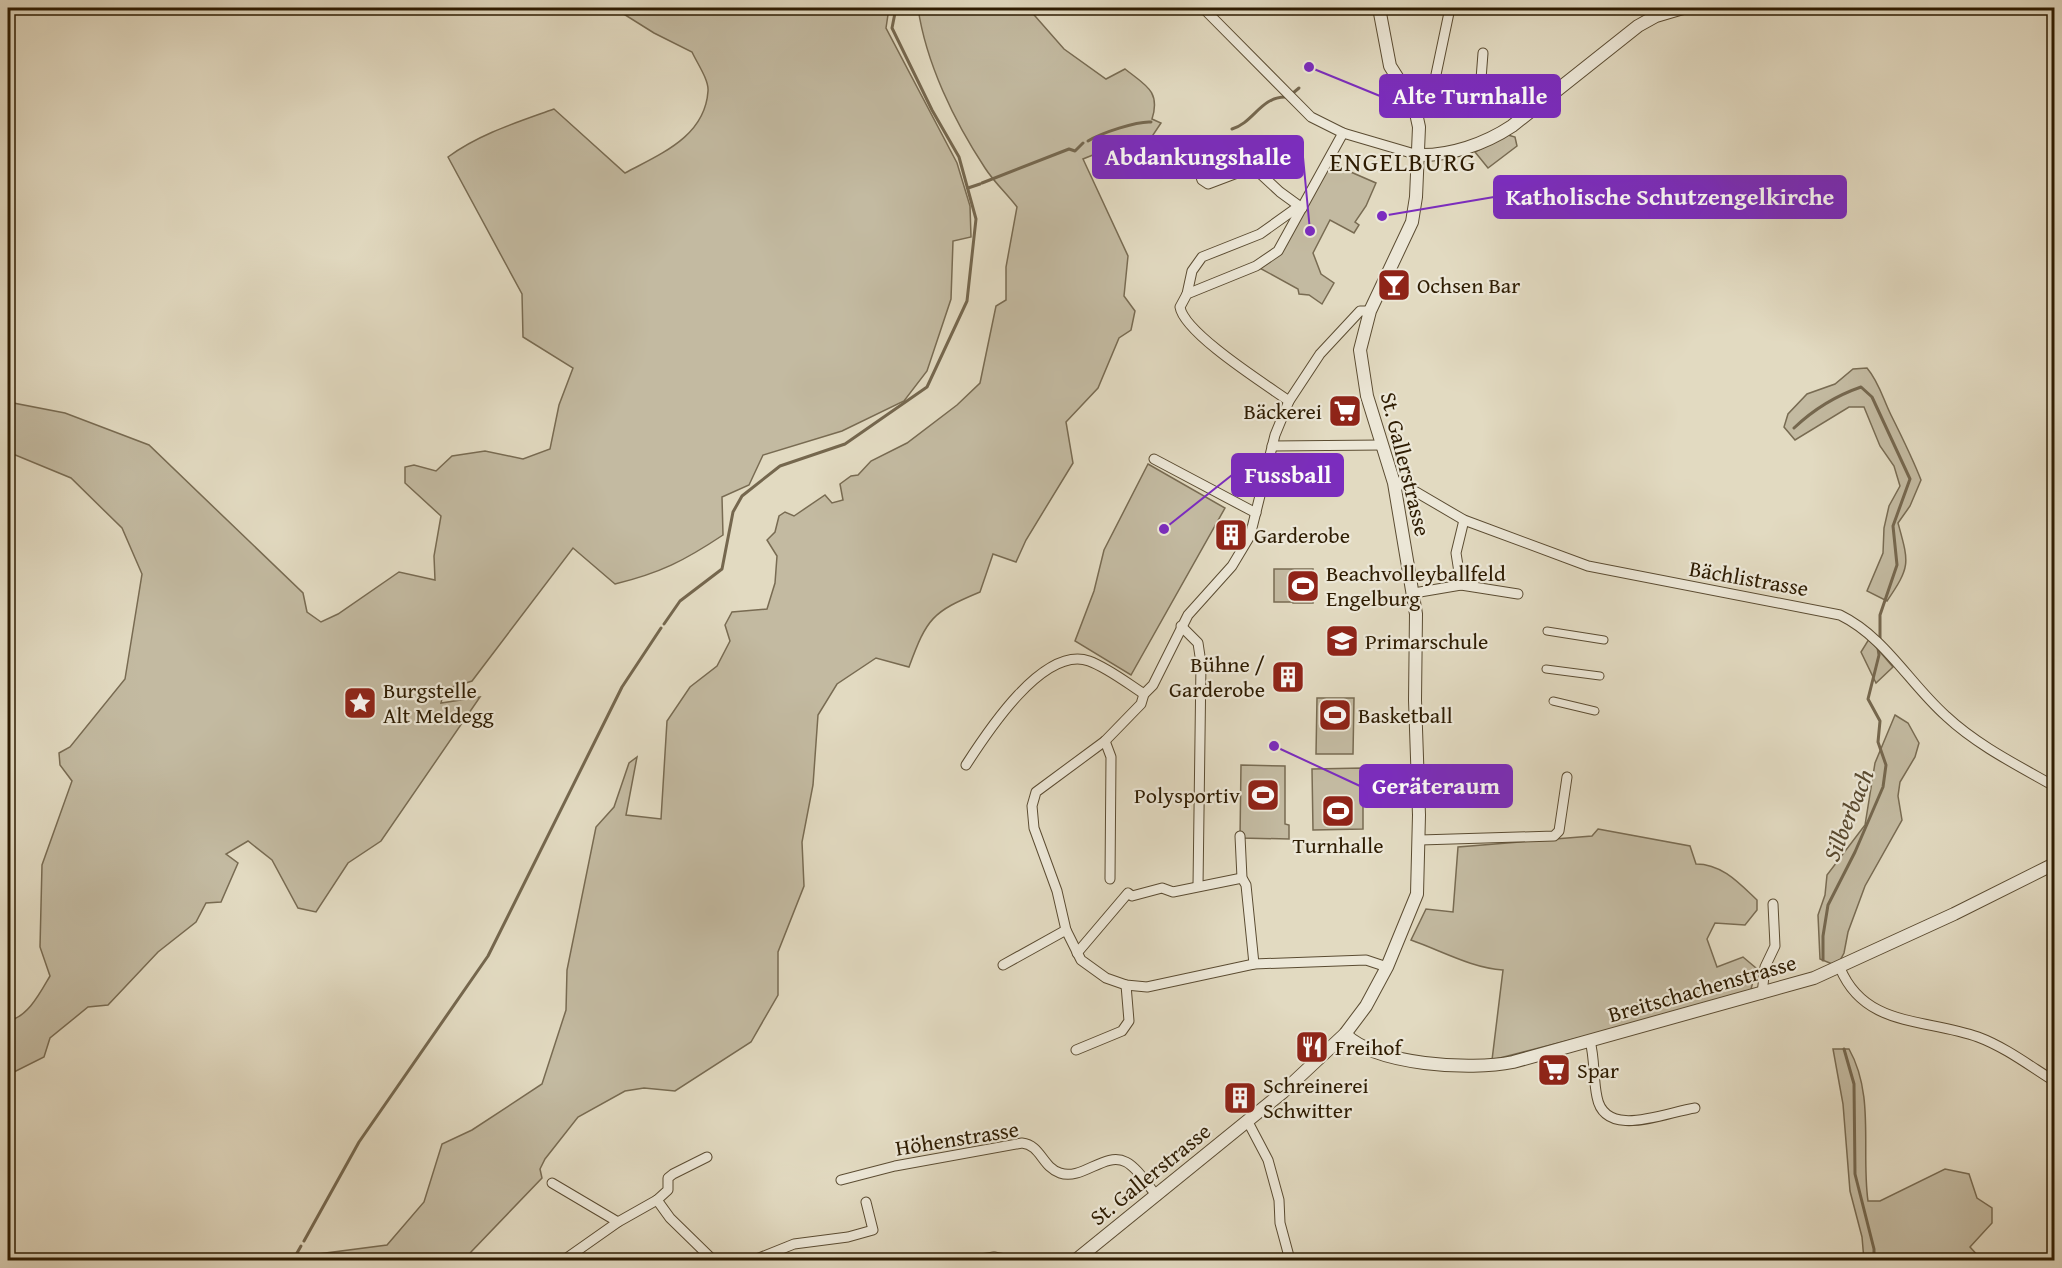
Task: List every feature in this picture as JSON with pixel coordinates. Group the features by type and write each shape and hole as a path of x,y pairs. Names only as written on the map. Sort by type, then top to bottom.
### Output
{"street":[{"path":"1203,8 1301,110 1318,122 1343,133 1418,155 1461,148 1494,137 1512,126 1638,26 1656,16 1683,8"},
{"path":"1379,8 1389,61 1400,84 1412,100 1418,115 1426,110 1434,84 1450,8"},
{"path":"1400,84 1405,80 1476,90 1481,80 1483,53"},
{"name":"St. Gallerstrasse","path":"1076,1260 1248,1122 1301,1077 1345,1034 1366,1006 1387,967 1416,900 1419,885 1420,840 1415,700 1417,645 1413,593 1394,483 1367,396 1360,362 1362,337 1370,311 1412,222 1416,197 1418,115"},
{"path":"1187,294 1274,256 1301,213 1343,133"},
{"path":"1239,151 1280,192 1302,208"},
{"path":"1196,162 1202,180 1208,184 1253,167"},
{"path":"1289,400 1241,367 1188,323 1180,307 1187,294 1192,271 1202,257 1260,234 1294,209 1302,208"},
{"path":"1370,311 1360,311 1320,354 1289,400 1272,446 1256,513 1245,546 1232,566 1199,600 1181,626 1154,685 1144,694 1141,704 1105,741 1036,792 1034,828 1057,891 1066,930 1077,953 1095,971 1126,985 1155,986 1254,964 1366,960 1387,967"},
{"path":"1272,446 1382,445"},
{"path":"1154,459 1256,513"},
{"name":"Bächlistrasse","path":"1394,483 1399,482 1464,520 1588,566 1840,615 1859,624 1874,637 1946,717 1986,746 2055,786"},
{"path":"1461,585 1456,553 1464,520"},
{"path":"1413,593 1461,585 1518,594"},
{"path":"1181,626 1198,643 1201,663 1198,886"},
{"path":"1547,631 1604,640"},
{"path":"966,765 1008,705 1030,684 1063,662 1074,659 1089,661 1144,694"},
{"path":"1546,669 1600,676"},
{"path":"1553,701 1595,711"},
{"path":"1105,741 1111,757 1110,879"},
{"path":"1420,840 1550,836 1559,831 1567,777"},
{"path":"1240,836 1242,878 1245,885 1254,964"},
{"name":"Breitschachenstrasse","path":"1345,1034 1365,1050 1440,1065 1475,1067 1513,1062 1762,994 1840,968 2055,864"},
{"path":"1077,953 1128,893 1132,896 1162,888 1173,892 1242,878"},
{"path":"1762,994 1765,967 1775,946 1773,904"},
{"path":"1003,965 1066,930"},
{"path":"1840,968 1851,989 1866,1005 1886,1014 1978,1037 2055,1081"},
{"path":"1076,1050 1122,1031 1127,1026 1129,1021 1126,985"},
{"path":"1590,1041 1596,1095 1599,1107 1606,1116 1614,1120 1632,1121 1695,1108"},
{"path":"1248,1122 1268,1160 1279,1200 1280,1223 1290,1260"},
{"name":"Höhenstrasse","path":"841,1180 895,1166 1022,1143 1036,1149 1049,1167 1063,1175 1076,1174 1107,1162 1123,1161 1131,1165 1157,1196"},
{"path":"564,1260 618,1222 657,1200 668,1190 668,1178 673,1174 707,1157"},
{"path":"552,1183 618,1222"},
{"path":"657,1200 670,1218 713,1260"},
{"path":"754,1260 794,1244 856,1236 873,1230 866,1202"},
{"path":"974,1260 994,1257 1010,1260"}],"shaded area":[{"path":"614,8 889,8 886,28 957,163 970,206 971,237 953,241 951,299 927,371 904,401 842,431 763,455 749,485 722,497 723,535 684,559 659,571 615,584 573,548 472,681 444,690 441,703 480,697 381,841 348,863 316,912 298,908 272,860 248,841 226,854 238,863 221,902 206,903 196,922 158,952 108,1005 88,1007 50,1038 44,1057 8,1075 8,1021 22,1015 38,997 50,976 40,947 42,865 72,781 60,765 59,753 70,747 125,679 142,574 122,528 71,478 8,452 8,402 65,413 149,445 303,593 307,612 321,622 338,614 399,572 435,580 434,556 441,516 405,483 405,467 414,465 436,471 452,456 485,451 523,459 550,449 559,405 573,368 523,337 522,294 448,157 486,135 554,109 625,173 678,142 699,121 705,107 708,87 692,52 654,33"},
{"path":"918,8 1028,8 1064,49 1106,79 1125,69 1145,84 1153,95 1152,119 1161,123 1149,141 1138,148 1125,142 1083,159 1128,256 1124,296 1135,311 1131,330 1119,338 1098,388 1066,422 1073,463 1026,540 1016,562 993,554 980,592 951,605 933,619 921,637 909,667 876,658 837,684 818,715 813,785 802,842 804,886 778,952 778,995 751,1042 675,1091 644,1088 625,1091 578,1117 545,1159 540,1169 542,1178 466,1260 294,1260 295,1257 387,1245 424,1202 442,1144 472,1130 542,1084 566,1010 567,970 596,827 614,807 629,763 637,757 626,815 661,819 667,721 690,687 717,666 730,641 725,625 732,612 767,609 775,583 777,556 767,540 775,532 779,516 785,512 794,516 825,495 832,503 843,500 840,484 851,476 858,475 871,461 907,443 957,405 980,383 996,306 1006,300 1006,267 1017,207 985,168 952,111 927,50"},
{"path":"1508,135 1515,137 1517,146 1488,168 1475,152"},
{"path":"1330,163 1376,183 1366,206 1355,222 1359,225 1354,233 1330,220 1313,253 1321,274 1334,283 1322,304 1309,295 1299,294 1298,289 1256,266 1275,250"},
{"path":"1867,368 1878,385 1921,480 1910,506 1898,523 1906,564 1900,580 1887,601 1867,591 1883,553 1884,528 1889,506 1900,486 1894,466 1880,446 1864,407 1849,407 1795,440 1784,427 1788,414 1807,394 1835,384 1853,369"},
{"path":"1148,464 1225,508 1131,675 1075,641 1094,591 1104,550"},
{"path":"1274,569 1313,569 1313,603 1293,603 1292,594 1292,602 1274,602"},
{"path":"1869,639 1893,667 1876,683 1861,652"},
{"name":"Basketball","path":"1317,698 1354,698 1353,754 1316,754"},
{"path":"1895,715 1908,723 1919,743 1915,757 1900,782 1898,796 1902,820 1865,886 1848,932 1844,953 1837,966 1820,959 1818,915 1825,895 1827,875 1865,825 1875,763"},
{"name":"Polysportiv","path":"1241,765 1285,766 1285,824 1289,825 1289,839 1240,838"},
{"name":"Turnhalle","path":"1363,768 1363,829 1313,830 1312,769"},
{"path":"1598,829 1690,846 1696,864 1722,871 1737,881 1757,900 1757,910 1745,925 1715,923 1707,939 1717,967 1743,957 1756,968 1750,994 1492,1060 1503,970 1468,963 1411,940 1426,909 1453,912 1458,847 1592,836"},
{"path":"1833,1049 1849,1049 1862,1085 1865,1104 1868,1201 1880,1201 1945,1169 1969,1174 1977,1198 1992,1208 1992,1223 1970,1247 1981,1259 1864,1260 1862,1237 1850,1191 1843,1104"}],"waterway":[{"path":"664,624 680,601 722,569 733,512 742,496 780,466 845,444 927,387 967,301 976,219 959,157 932,110 892,28 896,8"},
{"path":"1293,93 1299,88"},
{"path":"1232,129 1246,121 1270,101 1285,97"},
{"path":"1088,141 1119,128 1151,122"},
{"path":"982,183 1069,149 1075,151 1083,143"},
{"path":"968,188 980,184"},
{"name":"Silberbach","path":"1794,428 1825,404 1861,387 1872,397 1910,479 1893,526 1897,565 1880,615 1880,638"},
{"path":"304,1241 359,1142 488,956 622,687 661,628"},
{"name":"Silberbach","path":"1823,960 1823,936 1828,905 1855,852 1883,787 1886,765 1878,742 1880,721 1868,699 1879,655 1878,648"},
{"name":"Silberbach","path":"1844,1049 1854,1084 1855,1174 1874,1249 1874,1260"},
{"path":"293,1260 301,1246"}],"place":[{"name":"Alte Turnhalle","path":"1309,67"},
{"name":"Katholische Schutzengelkirche","path":"1382,216"},
{"name":"Abdankungshalle","path":"1310,231"},
{"name":"Ochsen Bar","path":"1394,285"},
{"name":"Bäckerei","path":"1345,411"},
{"name":"Fussball","path":"1164,529"},
{"name":"Garderobe","path":"1231,535"},
{"name":"Beachvolleyballfeld Engelburg","path":"1303,586"},
{"name":"Primarschule","path":"1342,641"},
{"name":"Bühne / Garderobe","path":"1288,677"},
{"name":"Burgstelle Alt Meldegg","path":"360,703"},
{"name":"Basketball","path":"1335,715"},
{"name":"Geräteraum","path":"1274,746"},
{"name":"Polysportiv","path":"1263,795"},
{"name":"Turnhalle","path":"1338,811"},
{"name":"Freihof","path":"1312,1047"},
{"name":"Spar","path":"1554,1070"},
{"name":"Schreinerei Schwitter","path":"1240,1098"}],"district":[{"name":"ENGELBURG","path":"1403,161"}]}
